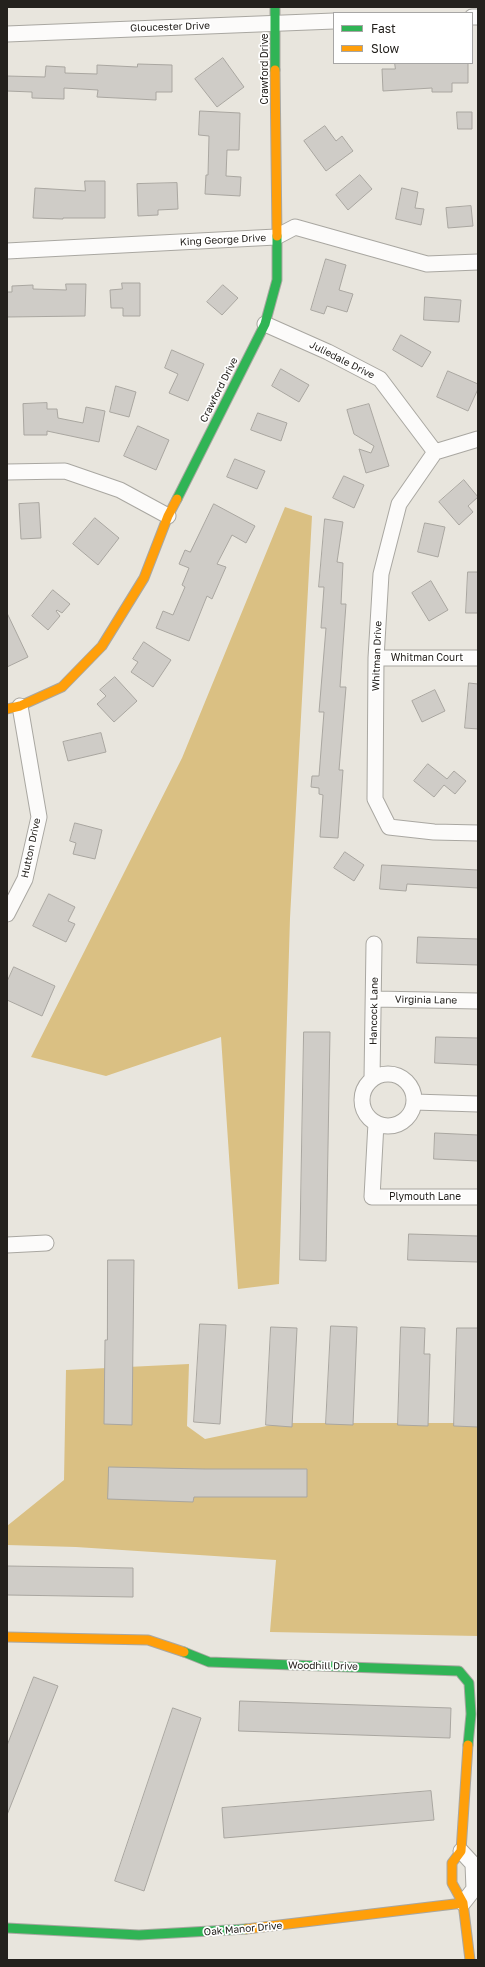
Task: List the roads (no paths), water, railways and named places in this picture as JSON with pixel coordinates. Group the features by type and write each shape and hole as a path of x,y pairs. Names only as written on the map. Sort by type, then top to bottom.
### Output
{"street":[{"name":"Crawford Drive","path":"14,708 62,687 102,646 144,578 168,516 265,324 277,280 277,23 275,7"},
{"name":"Gloucester Drive","path":"7,34 333,21"},
{"name":"King George Drive","path":"7,251 276,238 295,227 427,264 478,262"},
{"name":"Juliedale Drive","path":"265,324 328,352 380,379 435,452"},
{"path":"435,452 478,440"},
{"name":"Whitman Drive","path":"435,452 399,504 381,574 376,658 376,800 389,827 434,832 478,833"},
{"path":"7,472 65,471 120,490 168,516"},
{"name":"Whitman Court","path":"376,658 477,658"},
{"name":"Hutton Drive","path":"7,914 25,879 39,817 14,708"},
{"name":"Hancock Lane","path":"374,944 375,999 372,1079 365,1087 362,1097 363,1107 368,1116 376,1123"},
{"name":"Virginia Lane","path":"375,999 478,1001"},
{"path":"372,1079 380,1075 390,1073 400,1076 411,1087 414,1102 411,1112 405,1120 396,1125 386,1126 376,1123"},
{"path":"414,1102 478,1104"},
{"name":"Plymouth Lane","path":"376,1123 372,1197 478,1197"},
{"path":"7,1245 46,1243"},
{"name":"Woodhill Drive","path":"7,1637 148,1640 166,1645 209,1662 459,1671 469,1683 471,1702 464,1786 461,1851 452,1863 452,1883 463,1903 470,1960"},
{"path":"461,1851 473,1864 474,1889 463,1903"},
{"name":"Oak Manor Drive","path":"7,1928 90,1934 158,1935 259,1929 463,1903 478,1903"}]}
